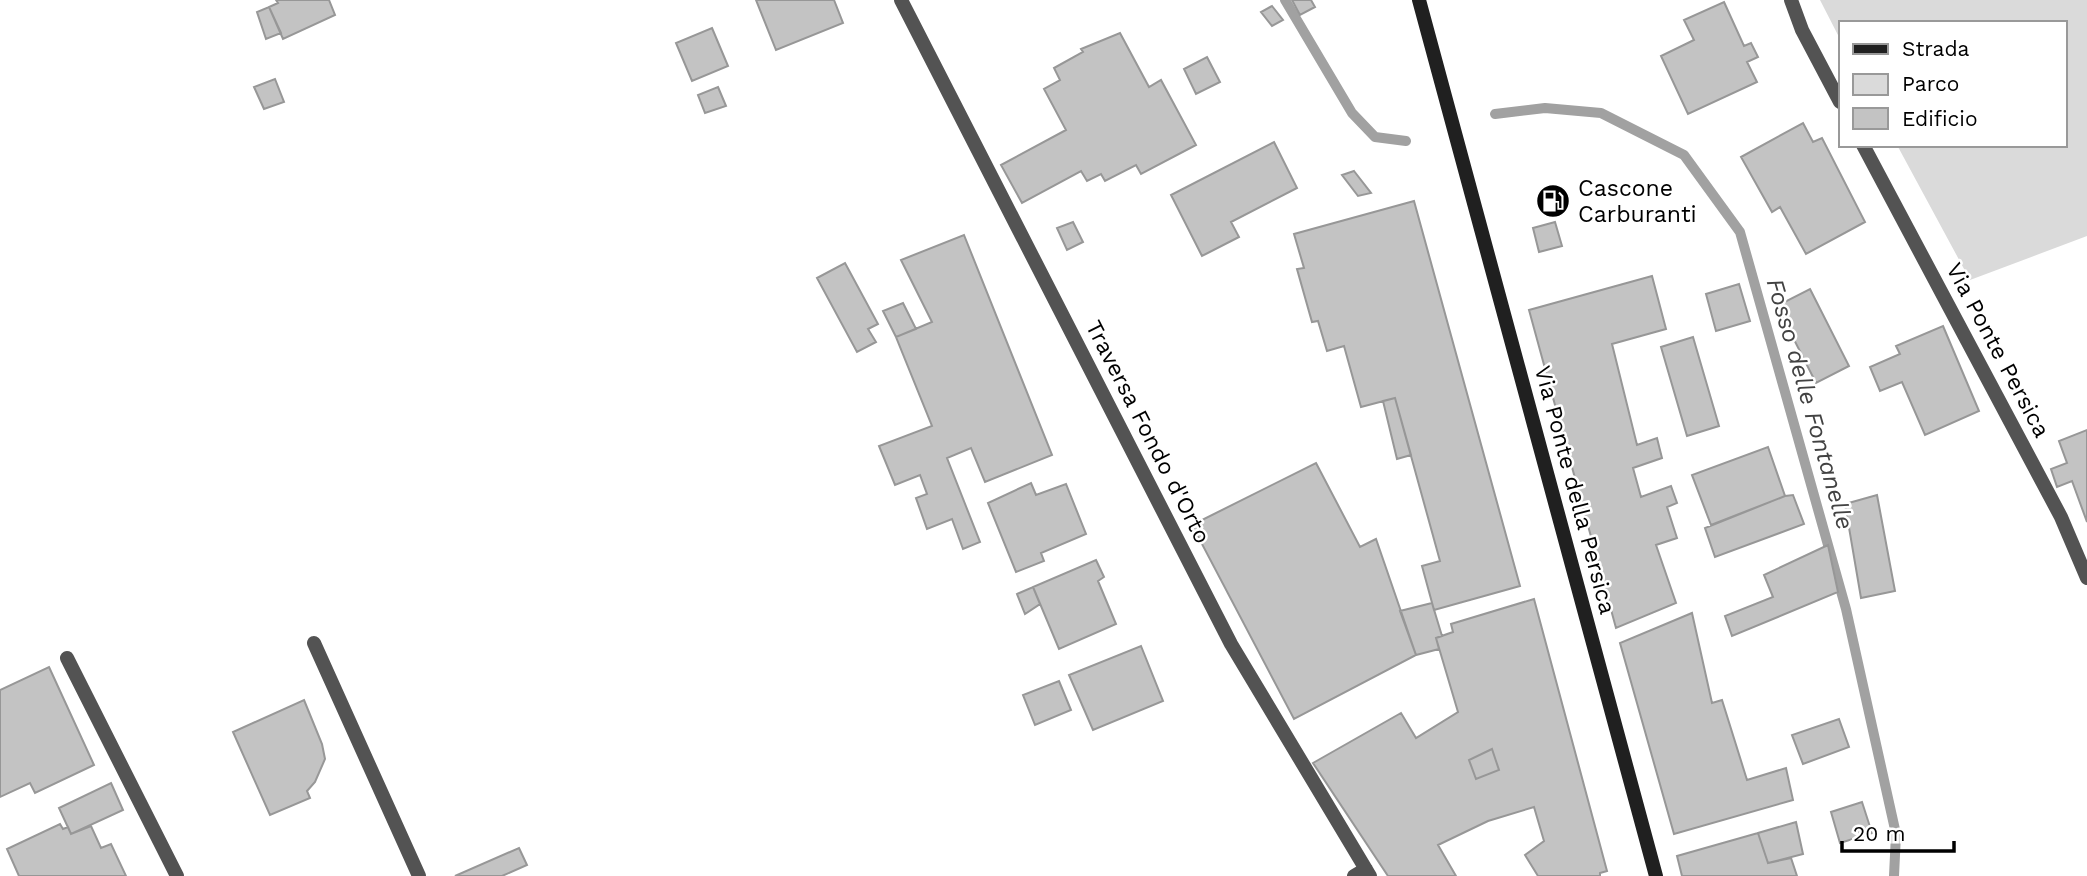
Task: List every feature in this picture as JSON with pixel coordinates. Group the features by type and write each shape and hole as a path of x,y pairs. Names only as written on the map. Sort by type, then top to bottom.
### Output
{"main road":[{"name":"Via Ponte della Persica","path":"1419,0 1656,876"}],"street":[{"name":"Traversa Fondo d'Orto","path":"901,0 1231,645 1363,874"},
{"path":"1791,0 1802,30 1839,100"},
{"name":"Via Ponte Persica","path":"1864,147 2061,517 2087,578"},
{"path":"314,643 419,876"},
{"path":"67,658 177,876"}],"green space":[{"path":"1820,0 2087,0 2087,236 1970,280 1898,147 2066,147 2066,21 1839,21 1839,37"}],"building":[{"path":"276,0 329,0 335,15 283,39 269,7 278,3"},
{"path":"756,0 834,0 843,23 776,50"},
{"path":"1292,0 1311,0 1315,7 1300,15"},
{"path":"1724,2 1744,46 1751,43 1758,57 1747,62 1757,82 1688,114 1661,56 1694,40 1684,20"},
{"path":"1272,6 1283,20 1272,26 1261,12"},
{"path":"269,7 281,33 266,39 257,12"},
{"path":"712,28 728,66 692,81 676,43"},
{"path":"1120,33 1149,87 1161,80 1196,145 1141,174 1136,165 1105,181 1101,174 1087,181 1081,171 1022,203 1001,165 1066,130 1044,89 1060,80 1054,68 1083,52 1081,49"},
{"path":"1207,57 1220,82 1196,94 1184,69"},
{"path":"275,79 284,102 264,109 254,87"},
{"path":"718,87 726,106 705,113 698,95"},
{"path":"1803,123 1813,142 1822,138 1865,222 1806,254 1780,207 1772,212 1741,157"},
{"path":"1274,142 1297,188 1231,222 1239,237 1202,256 1171,195"},
{"path":"1354,171 1371,193 1358,196 1342,175"},
{"path":"1414,201 1520,586 1434,610 1422,566 1440,561 1395,398 1361,407 1344,346 1327,351 1318,321 1312,322 1297,269 1304,268 1294,234"},
{"path":"1073,222 1083,242 1067,250 1057,228"},
{"path":"1555,222 1562,246 1539,252 1533,228"},
{"path":"964,235 1052,455 985,482 971,448 947,458 980,542 963,549 952,519 927,529 916,498 927,494 920,475 895,485 879,446 932,426 896,337 932,322 901,260"},
{"path":"845,263 878,324 868,329 876,342 857,352 817,278"},
{"path":"1652,276 1666,329 1612,344 1637,445 1657,438 1662,458 1633,468 1641,497 1671,486 1677,503 1667,507 1677,538 1656,545 1676,603 1616,628 1529,310"},
{"path":"1739,284 1750,321 1716,331 1706,294"},
{"path":"1810,289 1849,366 1816,383 1777,306"},
{"path":"903,303 916,329 896,337 883,311"},
{"path":"1943,326 1979,411 1925,435 1902,382 1880,391 1870,367 1900,354 1896,346"},
{"path":"1693,337 1719,426 1687,436 1661,347"},
{"path":"1395,398 1411,455 1397,459 1383,401"},
{"path":"2087,430 2087,522 2072,481 2057,487 2051,469 2067,463 2059,441"},
{"path":"1768,447 1785,496 1711,525 1692,475"},
{"path":"1316,463 1360,547 1376,539 1416,655 1294,719 1192,525"},
{"path":"1031,483 1036,495 1066,484 1086,534 1041,553 1044,561 1016,572 988,503"},
{"path":"1793,495 1804,524 1715,557 1705,528"},
{"path":"1877,495 1895,591 1861,598 1845,504"},
{"path":"1828,545 1838,592 1732,636 1725,616 1773,597 1764,575"},
{"path":"1096,560 1104,577 1098,581 1116,624 1059,649 1033,587"},
{"path":"1033,587 1040,604 1025,614 1017,594"},
{"path":"1534,599 1607,871 1600,873 1600,876 1538,876 1525,855 1544,841 1534,807 1488,821 1438,845 1456,876 1388,876 1313,763 1401,713 1416,738 1458,712 1436,638 1453,632 1451,624","holes":["1492,749 1499,770 1476,779 1469,760"]},
{"path":"1432,603 1442,636 1436,638 1439,649 1416,655 1400,611"},
{"path":"1692,613 1712,703 1722,700 1747,780 1786,768 1793,800 1674,834 1620,643"},
{"path":"1141,646 1163,701 1093,730 1069,675"},
{"path":"49,667 94,765 35,793 30,783 0,797 0,690"},
{"path":"1059,681 1071,710 1035,725 1023,695"},
{"path":"304,700 322,744 325,759 315,782 307,791 310,798 270,815 233,732"},
{"path":"1839,719 1849,747 1803,764 1792,735"},
{"path":"1492,749 1499,770 1476,779 1469,760"},
{"path":"111,783 123,810 71,834 59,808"},
{"path":"1862,802 1872,833 1840,843 1831,812"},
{"path":"1796,822 1803,854 1768,863 1758,833"},
{"path":"60,824 63,829 68,827 71,834 91,826 101,848 111,844 126,876 19,876 7,849"},
{"path":"1758,833 1768,863 1791,858 1797,876 1682,876 1677,856"},
{"path":"519,848 527,865 502,876 455,876"}],"waterway":[{"name":"Fosso delle Fontanelle","path":"1285,0 1352,113 1375,137 1406,141"},
{"name":"Fosso delle Fontanelle","path":"1495,114 1545,108 1601,113 1684,155 1740,232 1846,609 1896,834 1894,876"}],"place":[{"name":"Cascone Carburanti","path":"1553,201"}]}
